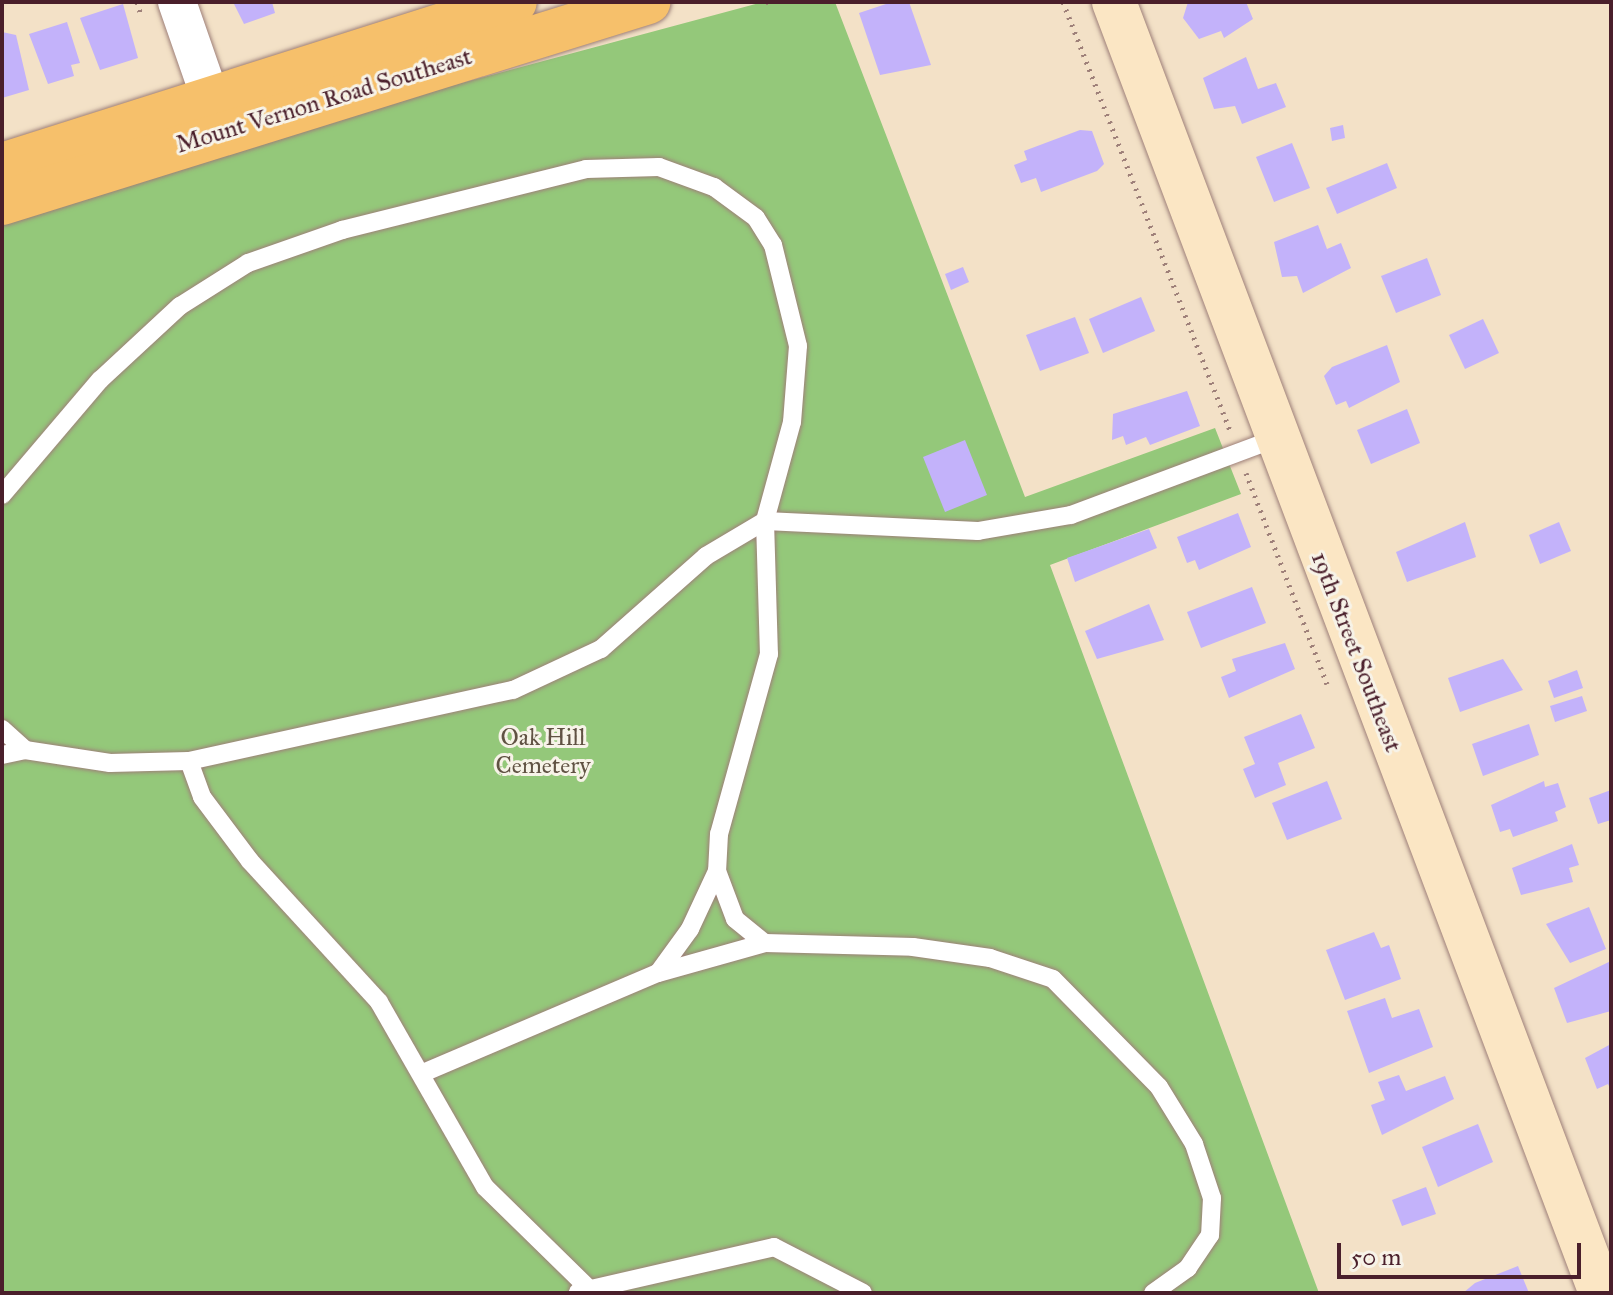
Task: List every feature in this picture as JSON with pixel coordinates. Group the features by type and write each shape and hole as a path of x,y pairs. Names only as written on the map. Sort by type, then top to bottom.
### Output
{"main road":[{"name":"Mount Vernon Road Southeast","path":"2,165 515,2"},
{"name":"Mount Vernon Road Southeast","path":"2,203 648,2"},
{"name":"19th Street Southeast","path":"1110,5 1256,446 1601,1293"}],"street":[{"path":"177,2 210,97"}],"lane":[{"path":"2,495 100,380 180,306 248,263 342,230 586,169 659,167 714,187 756,218 784,275 797,361 792,422 765,521 769,654 719,834 717,871 690,929 658,973"},
{"path":"2,755 25,750 110,763 189,761 513,690 601,649 706,556 765,521 978,531 1071,515 1256,446"},
{"path":"2,729 25,750"},
{"path":"189,761 202,797 379,1002 423,1073 485,1187 583,1291 774,1247 863,1293"},
{"path":"717,871 735,919 765,943"},
{"path":"423,1073 658,973 765,943 913,947 990,958 1053,979 1159,1087 1194,1144 1212,1198 1210,1235 1188,1268 1153,1293"}],"path":[{"path":"1063,2 1256,446 1329,688"}],"green space":[{"name":"Oak Hill Cemetery","path":"763,2 835,2 1025,497 1215,428 1241,494 1050,565 1319,1293 2,1293 2,223 406,98"}],"building":[{"path":"233,2 272,2 275,13 244,24"},
{"path":"892,2 909,2 931,65 880,75 859,13"},
{"path":"1188,2 1246,2 1253,19 1224,38 1221,31 1199,39 1183,18"},
{"path":"123,4 138,58 100,70 80,18"},
{"path":"67,22 80,63 71,65 74,76 48,84 29,34"},
{"path":"2,32 16,35 29,90 2,98"},
{"path":"1246,57 1258,89 1276,83 1286,107 1242,124 1235,106 1214,109 1203,78"},
{"path":"1343,125 1345,138 1332,141 1330,128"},
{"path":"1080,130 1092,131 1104,164 1097,171 1041,192 1036,178 1021,183 1014,165 1027,160 1024,151"},
{"path":"1292,143 1310,188 1274,202 1256,157"},
{"path":"1387,163 1397,188 1337,214 1326,188"},
{"path":"1318,225 1327,249 1341,243 1351,268 1303,293 1297,276 1282,277 1274,242"},
{"path":"1427,258 1441,295 1396,313 1381,276"},
{"path":"963,267 969,282 951,290 945,274"},
{"path":"1141,297 1155,331 1103,353 1089,319"},
{"path":"1075,317 1089,353 1040,371 1026,335"},
{"path":"1483,319 1499,353 1465,369 1449,335"},
{"path":"1387,345 1400,382 1349,408 1346,401 1336,405 1324,376 1332,367"},
{"path":"1187,391 1200,426 1150,445 1146,437 1126,445 1123,436 1112,440 1113,414"},
{"path":"1407,409 1420,443 1371,464 1357,430"},
{"path":"965,440 987,495 945,512 923,457"},
{"path":"1238,513 1251,547 1199,570 1195,560 1187,563 1177,537"},
{"path":"1465,522 1476,557 1407,582 1396,552"},
{"path":"1559,522 1571,551 1540,564 1529,535"},
{"path":"1149,529 1157,548 1075,582 1067,558"},
{"path":"1252,587 1266,623 1201,648 1187,612"},
{"path":"1149,604 1164,640 1097,659 1085,631"},
{"path":"1285,643 1295,669 1229,698 1221,677 1236,671 1232,659"},
{"path":"1503,659 1523,690 1460,712 1448,678"},
{"path":"1577,670 1583,688 1554,698 1548,681"},
{"path":"1582,696 1587,711 1555,722 1550,706"},
{"path":"1301,714 1315,748 1278,763 1286,785 1255,798 1243,769 1255,764 1244,737"},
{"path":"1529,724 1539,755 1483,776 1472,744"},
{"path":"1327,781 1342,819 1287,840 1272,803"},
{"path":"1544,781 1545,787 1558,783 1566,807 1555,812 1558,821 1513,837 1510,829 1500,832 1491,805"},
{"path":"1611,790 1611,820 1598,824 1589,798"},
{"path":"1572,844 1579,865 1569,868 1573,882 1521,895 1512,868"},
{"path":"1589,907 1606,949 1570,963 1546,924"},
{"path":"1374,932 1381,948 1389,945 1401,979 1345,1000 1326,950"},
{"path":"1611,961 1611,1011 1567,1023 1554,988"},
{"path":"1385,998 1392,1018 1419,1009 1433,1047 1369,1073 1347,1011"},
{"path":"1611,1044 1611,1090 1608,1084 1597,1089 1585,1058"},
{"path":"1399,1075 1406,1091 1445,1076 1454,1099 1382,1135 1371,1105 1385,1100 1378,1082"},
{"path":"1478,1124 1493,1162 1438,1187 1422,1147"},
{"path":"1426,1187 1436,1214 1402,1226 1392,1200"},
{"path":"1518,1266 1529,1293 1463,1293 1475,1283"}]}
